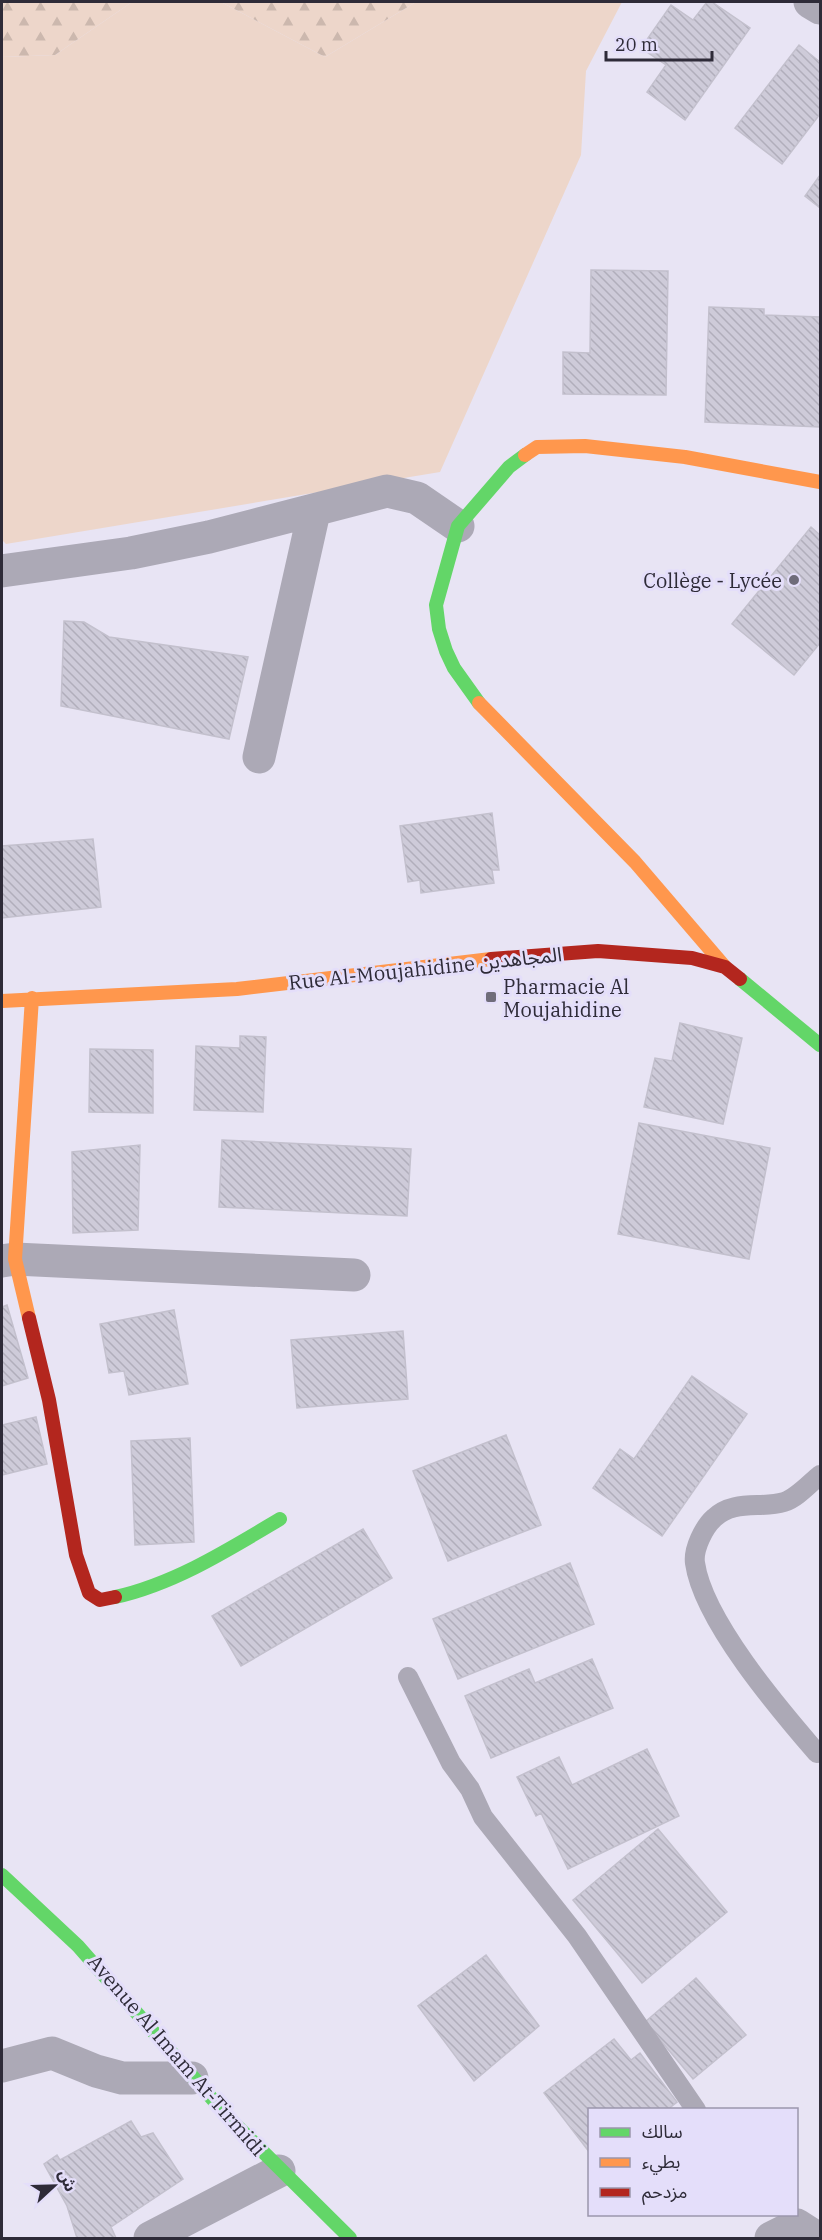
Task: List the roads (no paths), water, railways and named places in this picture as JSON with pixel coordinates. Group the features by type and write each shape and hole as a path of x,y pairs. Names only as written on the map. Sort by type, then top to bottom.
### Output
{"street":[{"path":"810,2 820,8"},
{"path":"725,967 635,862 482,707 454,668 439,629 436,605 458,526 509,467 531,450 549,445 684,457 820,482"},
{"path":"2,571 131,553 314,512 387,491 417,498 458,526"},
{"path":"259,757 314,512"},
{"name":"Rue Al-Moujahidine المجاهدين","path":"2,1000 237,988 530,954 598,951 692,958 725,967 820,1045"},
{"path":"32,998 8,1260 49,1400 76,1555 89,1593 100,1600 107,1599 165,1581 223,1552 280,1519"},
{"path":"8,1260 354,1275"},
{"name":"Avenue Al Imam At-Tirmidi","path":"3,1879 57,1922 88,1953 192,2078 279,2171 350,2238"},
{"path":"2,2066 52,2054 96,2071 122,2078 137,2080 192,2078"},
{"path":"150,2238 279,2171"}],"lane":[{"path":"817,1753 778,1709 720,1625 705,1596 694,1561 699,1540 714,1518 734,1507 784,1502 820,1475"},
{"path":"408,1677 451,1763 471,1789 483,1817 576,1936 695,2108"}],"place":[{"name":"Collège - Lycée","path":"794,580"},
{"name":"Pharmacie Al Moujahidine","path":"491,997"}]}
